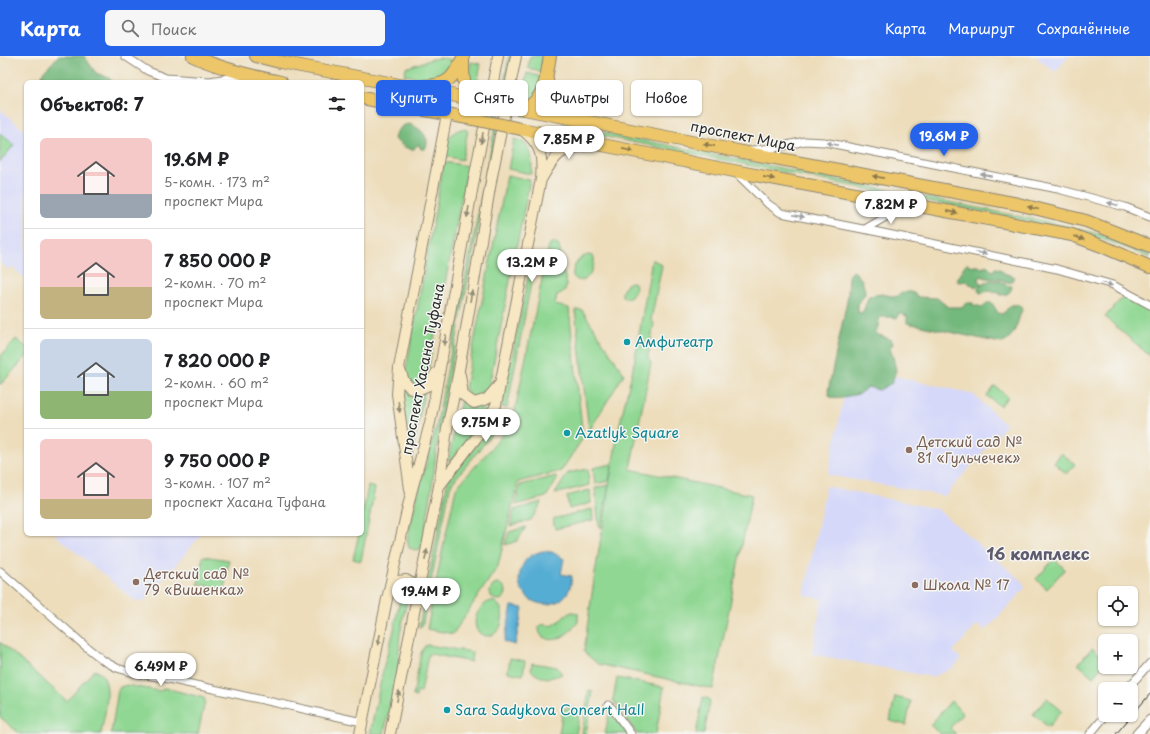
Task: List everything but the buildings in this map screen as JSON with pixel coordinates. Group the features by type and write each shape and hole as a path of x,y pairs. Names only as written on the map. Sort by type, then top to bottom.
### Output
{"main road":[{"path":"194,56 207,62 248,75 272,80"},
{"name":"проспект Мира","path":"256,56 376,80"},
{"name":"проспект Хасана Туфана","path":"360,734 387,599 411,493 430,423 498,56"},
{"path":"390,734 439,486 447,429 459,370 492,176 516,56"},
{"path":"528,107 538,100 541,94 550,56"},
{"path":"448,80 454,74 463,57"},
{"path":"463,57 464,80"},
{"path":"546,75 549,92 555,103 567,112 581,119"},
{"path":"364,98 376,101"},
{"name":"проспект Мира","path":"528,110 1018,204 1086,221 1150,246"},
{"path":"451,115 734,171 1072,235 1150,267"},
{"path":"411,493 397,394 399,368 447,116"},
{"path":"439,486 486,425 496,405 541,179 542,160 540,151 531,136 521,129"},
{"path":"541,179 552,161 562,151 570,148 598,144"},
{"path":"399,368 404,382 411,389 418,390 429,385 440,366"},
{"path":"459,370 463,394 474,403 487,399 500,383"},
{"path":"387,599 397,582 406,580 412,584 416,604"}],"street":[{"path":"125,56 148,71 166,78 195,80"},
{"path":"216,80 248,75"},
{"path":"732,150 774,148 805,141 824,142 1058,189 1125,207 1150,217"},
{"path":"734,171 768,204 781,213 1056,269 1113,285 1150,305"},
{"path":"865,229 908,204"},
{"path":"0,571 84,645 104,661 117,668 134,673 164,678 362,722"},
{"path":"1134,682 1150,663"},
{"path":"608,705 612,708 631,734"},
{"path":"1137,734 1150,720"},
{"path":"1090,734 1100,722"}],"shaded area":[{"path":"1035,56 1069,56 1055,72"},
{"path":"0,109 24,130 24,277 12,267 9,270 0,263"},
{"name":"Детский сад № 81 «Гульчечек»","path":"850,366 973,394 1006,425 945,496 828,475"},
{"name":"Школа № 17","path":"826,486 937,509 1022,581 1025,588 985,631 977,625 953,651 961,659 953,668 932,677 812,654 822,599 804,595"},
{"name":"Детский сад № 79 «Вишенка»","path":"56,536 200,536 145,601 134,600"}],"green space":[{"path":"58,56 84,56 96,73 111,80 40,80 44,71"},
{"path":"509,56 511,56 506,80 504,80"},
{"path":"530,56 546,56 543,72 528,68"},
{"path":"441,58 453,60 451,70 446,77 431,80 404,75 406,68 432,59"},
{"path":"471,62 481,64 478,80 468,80"},
{"path":"527,73 542,77 541,80 536,80 536,94 528,100 528,80 526,80"},
{"path":"497,116 499,116 439,430 430,502 422,545 420,549 416,550 409,548 407,539 436,428"},
{"path":"408,124 416,127 426,137 427,145 425,149 421,149 419,145 417,145 414,149 408,149 394,139 399,129"},
{"path":"563,124 1067,226 1105,236 1150,255 1150,258 1119,245 1067,229 563,128 561,126"},
{"path":"461,129 468,130 462,160 445,156 447,143 450,136"},
{"path":"0,133 14,145 0,162"},
{"path":"514,139 525,143 528,147 532,157 531,174 508,169"},
{"path":"444,162 468,166 426,381 420,385 414,386 405,375"},
{"path":"507,175 530,180 488,391 476,399 469,395 465,388"},
{"path":"551,243 555,243 560,248 562,269 566,280 565,290 557,295 555,305 569,308 583,438 561,471 518,482 498,566 453,634 427,629 456,488 496,443 513,420 549,245"},
{"path":"589,255 593,256 594,258 591,272 585,279 581,281 577,280 573,276 575,265 579,259"},
{"path":"532,256 536,257 507,408 502,407"},
{"path":"652,259 662,265 651,320 654,323 648,357 651,363 630,469 752,495 713,689 598,664 584,652 606,502 619,427 634,364"},
{"path":"967,263 972,266 979,266 981,268 987,266 993,271 995,268 999,269 1006,274 1015,277 1010,283 999,279 981,276 979,279 981,285 991,280 1000,281 1008,286 1012,286 1011,290 1007,294 1002,295 1000,295 999,292 996,293 989,291 980,293 978,286 974,287 966,281 957,281"},
{"path":"854,271 862,280 865,291 865,294 858,304 858,313 863,312 869,296 882,294 896,297 901,293 907,292 916,294 918,297 937,298 948,307 961,307 968,303 973,303 973,305 982,307 987,303 992,303 998,313 1001,314 1013,305 1020,305 1022,310 1013,333 1001,343 907,323 907,316 899,313 897,318 880,317 876,334 890,339 893,343 890,349 896,370 892,383 879,390 867,387 860,394 830,397 828,391 848,296 849,274"},
{"path":"631,282 635,283 636,285 635,290 630,297 624,298 622,293 626,285"},
{"path":"1125,297 1130,297 1150,309 1150,356 1105,317 1120,300"},
{"path":"575,310 582,310 624,374 589,431"},
{"path":"16,339 24,345 24,359 0,385 0,357"},
{"path":"995,386 1008,397 1000,406 987,396"},
{"path":"403,388 406,390 424,392 412,456 402,399"},
{"path":"461,400 472,407 485,405 476,429 467,442 450,461 448,460"},
{"path":"488,432 491,435 450,487 422,627 419,627 447,484 451,475"},
{"path":"1061,453 1075,464 1067,474 1054,463"},
{"path":"612,464 609,481 595,484 593,468"},
{"path":"588,469 589,485 555,494 568,473"},
{"path":"556,476 557,480 546,497 515,505 520,485"},
{"path":"609,485 601,527 599,527 595,488"},
{"path":"368,486 375,488 361,561 353,559 359,536 364,536 364,507"},
{"path":"590,490 591,503 569,509 567,496"},
{"path":"542,502 531,520 510,526 514,510"},
{"path":"592,509 593,520 555,529 553,519"},
{"path":"526,527 517,541 505,545 509,532"},
{"path":"203,556 229,560 224,589 198,584"},
{"path":"1054,559 1065,569 1047,589 1036,579"},
{"path":"498,584 505,589 506,592 501,599 498,600 491,595 490,592 495,585"},
{"path":"404,587 408,588 409,590 400,635 398,668 384,734 370,734 384,665 393,634 402,589"},
{"path":"493,601 499,605 502,611 501,625 497,632 487,636 483,635 477,630 475,621 481,608 485,604"},
{"path":"572,612 578,613 578,622 563,636 550,639 541,635 539,627 544,625 553,625"},
{"path":"0,642 67,701 94,670 101,674 107,688 107,695 101,734 20,734 0,717"},
{"path":"428,645 472,652 471,662 431,654 428,655 421,693 417,692 416,697 413,696 421,653 425,646"},
{"path":"1092,648 1098,653 1098,671 1093,677 1078,664"},
{"path":"510,658 525,661 523,675 508,672"},
{"path":"532,663 557,667 562,674 549,678 538,676 531,670"},
{"path":"617,678 664,687 656,734 637,734 613,700"},
{"path":"127,685 160,691 165,688 204,698 205,701 198,734 111,734 118,690 120,687"},
{"path":"589,690 593,691 586,734 582,734"},
{"path":"703,697 709,699 710,702 704,734 696,734"},
{"path":"895,697 911,701 906,725 890,721"},
{"path":"1047,698 1062,711 1048,727 1033,714"},
{"path":"951,701 963,713 950,728 956,734 940,734 930,725"},
{"path":"567,707 580,710 576,734 559,734 563,709 567,709"},
{"path":"611,712 629,734 605,734 609,714"}],"water":[{"path":"543,551 552,552 564,559 561,574 572,576 570,588 564,597 559,601 548,604 536,603 531,600 520,588 519,583 520,573 526,560 533,554"},
{"path":"512,606 523,608 515,645 504,642"}],"tram line":[{"path":"1116,734 1150,694"}],"place":[{"name":"Амфитеатр","path":"627,342"},
{"name":"Azatlyk Square","path":"567,433"},
{"name":"Детский сад № 81 «Гульчечек»","path":"909,450"},
{"name":"Детский сад № 79 «Вишенка»","path":"136,582"},
{"name":"Школа № 17","path":"915,585"},
{"name":"Sara Sadykova Concert Hall","path":"447,710"}],"district":[{"name":"16 комплекс","path":"1038,554"}]}
